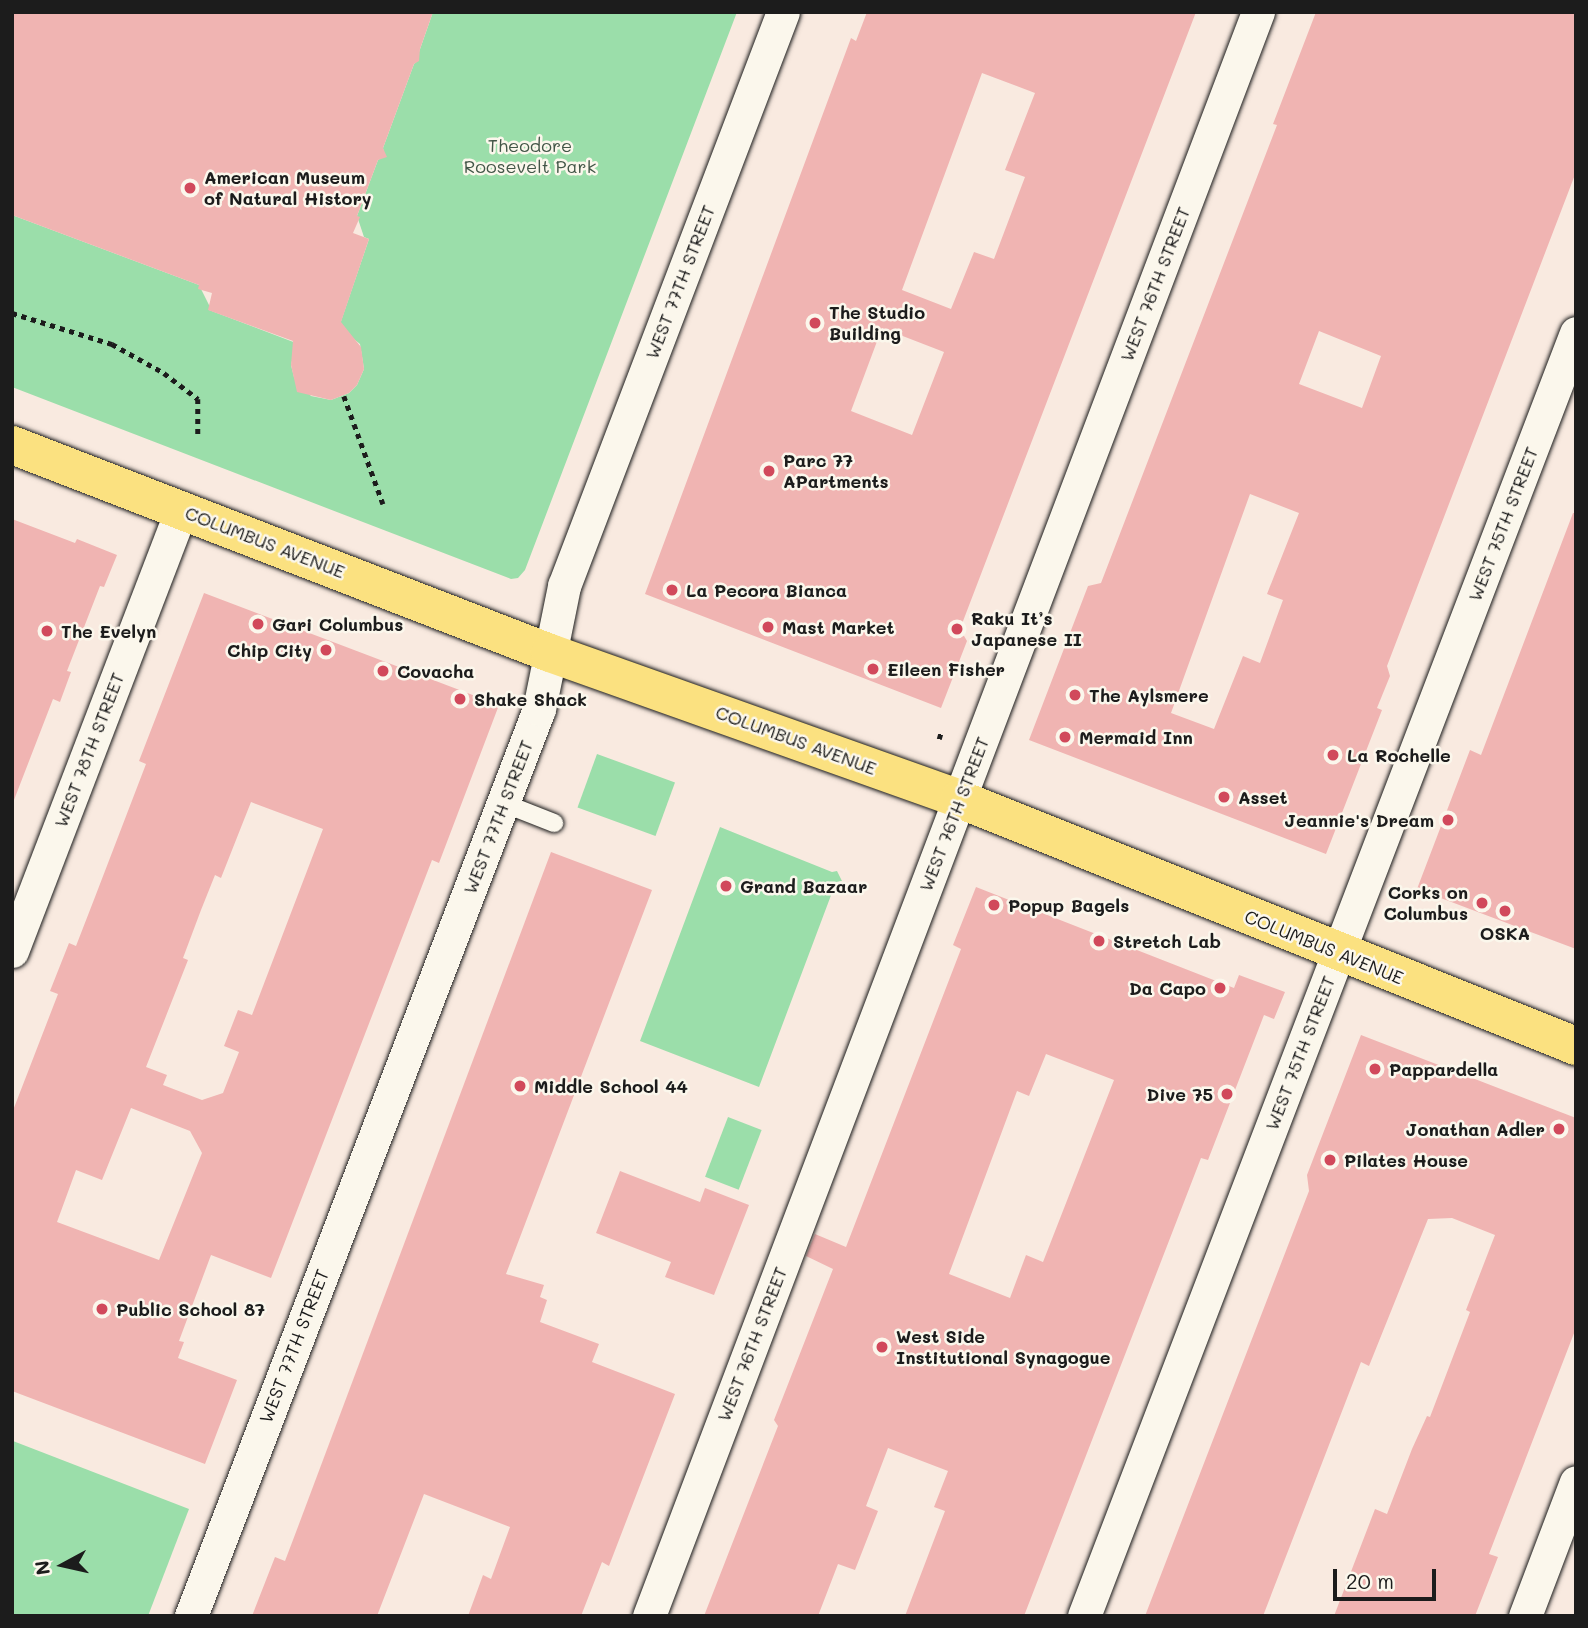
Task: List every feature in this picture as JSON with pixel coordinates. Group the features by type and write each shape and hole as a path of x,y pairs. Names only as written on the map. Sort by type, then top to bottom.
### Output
{"main road":[{"name":"COLUMBUS AVENUE","path":"12,445 550,653 959,799 1576,1046"}],"street":[{"name":"WEST 77TH STREET","path":"191,1616 539,709 570,568 783,12"},
{"name":"WEST 76TH STREET","path":"649,1616 1258,12"},
{"name":"WEST 75TH STREET","path":"1084,1616 1576,333"},
{"name":"WEST 78TH STREET","path":"12,951 181,510"},
{"path":"1525,1616 1576,1482"}],"lane":[{"path":"503,803 554,823"}],"path":[{"path":"12,313 112,344 164,373 198,399 198,434"},
{"path":"344,396 383,505"},
{"path":"939,738 941,732"}],"green space":[{"name":"Theodore Roosevelt Park","path":"433,12 737,12 525,570 518,578 511,579 12,387 12,215 199,285 209,310 296,343 291,365 294,377 311,396 331,400 349,393 357,385 364,369 360,344 339,327 369,239 364,237 357,216 378,160 384,156 383,148 414,64 419,59"},
{"path":"597,754 675,782 655,836 578,808"},
{"path":"720,827 832,872 837,871 842,881 836,882 759,1087 640,1041"},
{"path":"728,1117 762,1130 739,1190 705,1177"},
{"path":"13,1441 189,1509 148,1616 12,1616"}],"building":[{"name":"American Museum of Natural History","path":"12,12 433,12 420,49 419,61 414,64 383,148 387,157 378,160 353,233 369,239 341,322 361,347 364,369 357,385 349,393 331,400 297,392 291,365 293,341 208,310 212,293 198,289 199,285 12,215"},
{"path":"867,12 1196,12 960,629 967,641 941,708 645,594 851,38 856,41","holes":["982,73 1035,93 1005,170 1025,177 994,259 974,252 951,309 902,290","882,328 944,352 912,435 851,411"]},
{"path":"1316,12 1576,12 1576,172 1387,666 1390,676 1377,708 1382,710 1326,854 1029,740 1088,586 1101,583 1277,125 1273,124","holes":["1319,331 1381,356 1362,408 1299,384","1250,494 1299,513 1267,594 1283,600 1260,663 1243,656 1214,729 1171,713"]},
{"path":"1573,513 1576,513 1576,949 1417,889 1470,750 1481,755"},
{"name":"The Evelyn","path":"12,519 75,543 77,539 117,555 104,587 100,586 67,671 71,672 60,702 53,699 14,800"},
{"path":"204,593 499,705 439,863 432,860 271,1278 211,1255 179,1341 184,1342 178,1358 237,1380 205,1464 12,1391 12,1113 58,994 50,991 69,943 76,946 146,764 139,761","holes":["251,802 323,829 252,1015 238,1010 224,1046 239,1052 223,1093 202,1100 163,1085 167,1075 146,1067 188,960 183,958 201,910 215,875 221,878","131,1108 190,1131 202,1153 159,1260 57,1222 76,1170 102,1180"]},
{"name":"Middle School 44","path":"551,852 652,890 506,1274 544,1285 540,1297 547,1300 540,1322 599,1344 592,1362 675,1394 609,1566 602,1562 581,1616 468,1616 483,1575 491,1579 510,1527 424,1494 377,1616 252,1616 275,1557 285,1561"},
{"path":"976,887 1234,988 1239,975 1285,992 1274,1019 1264,1015 1208,1160 1201,1158 1024,1616 905,1616 945,1511 934,1507 948,1471 888,1448 866,1506 878,1511 855,1570 838,1564 818,1616 704,1616 778,1426 774,1420 833,1269 806,1256 815,1234 846,1247 961,949 953,945","holes":["1046,1054 1114,1080 1043,1262 1026,1255 1010,1298 949,1274 1017,1091 1029,1096"]},
{"path":"1361,1035 1576,1118 1576,1328 1489,1554 1498,1557 1475,1616 1334,1616 1375,1509 1387,1514 1412,1449 1427,1416 1430,1417 1470,1312 1466,1310 1495,1235 1452,1218 1428,1219 1369,1366 1361,1362 1263,1616 1145,1616 1309,1191 1307,1175"},
{"path":"620,1171 700,1202 705,1188 749,1205 714,1295 665,1277 671,1262 596,1233"}],"place":[{"name":"American Museum of Natural History","path":"190,188"},
{"name":"The Studio Building","path":"815,323"},
{"name":"Parc 77 APartments","path":"769,471"},
{"name":"La Pecora Bianca","path":"672,590"},
{"name":"Gari Columbus","path":"258,624"},
{"name":"Mast Market","path":"768,627"},
{"name":"Raku It’s Japanese II","path":"957,629"},
{"name":"The Evelyn","path":"47,631"},
{"name":"Chip City","path":"326,650"},
{"name":"Eileen Fisher","path":"873,669"},
{"name":"Covacha","path":"383,671"},
{"name":"The Aylsmere","path":"1075,695"},
{"name":"Shake Shack","path":"460,699"},
{"name":"Mermaid Inn","path":"1065,737"},
{"name":"La Rochelle","path":"1333,755"},
{"name":"Asset","path":"1224,797"},
{"name":"Jeannie's Dream","path":"1448,820"},
{"name":"Grand Bazaar","path":"726,886"},
{"name":"Corks on Columbus","path":"1482,903"},
{"name":"Popup Bagels","path":"994,905"},
{"name":"OSKA","path":"1505,911"},
{"name":"Stretch Lab","path":"1099,941"},
{"name":"Da Capo","path":"1220,988"},
{"name":"Pappardella","path":"1375,1069"},
{"name":"Middle School 44","path":"520,1086"},
{"name":"Dive 75","path":"1227,1094"},
{"name":"Jonathan Adler","path":"1559,1129"},
{"name":"Pilates House","path":"1330,1160"},
{"name":"Public School 87","path":"102,1309"},
{"name":"West Side Institutional Synagogue","path":"882,1347"}]}
